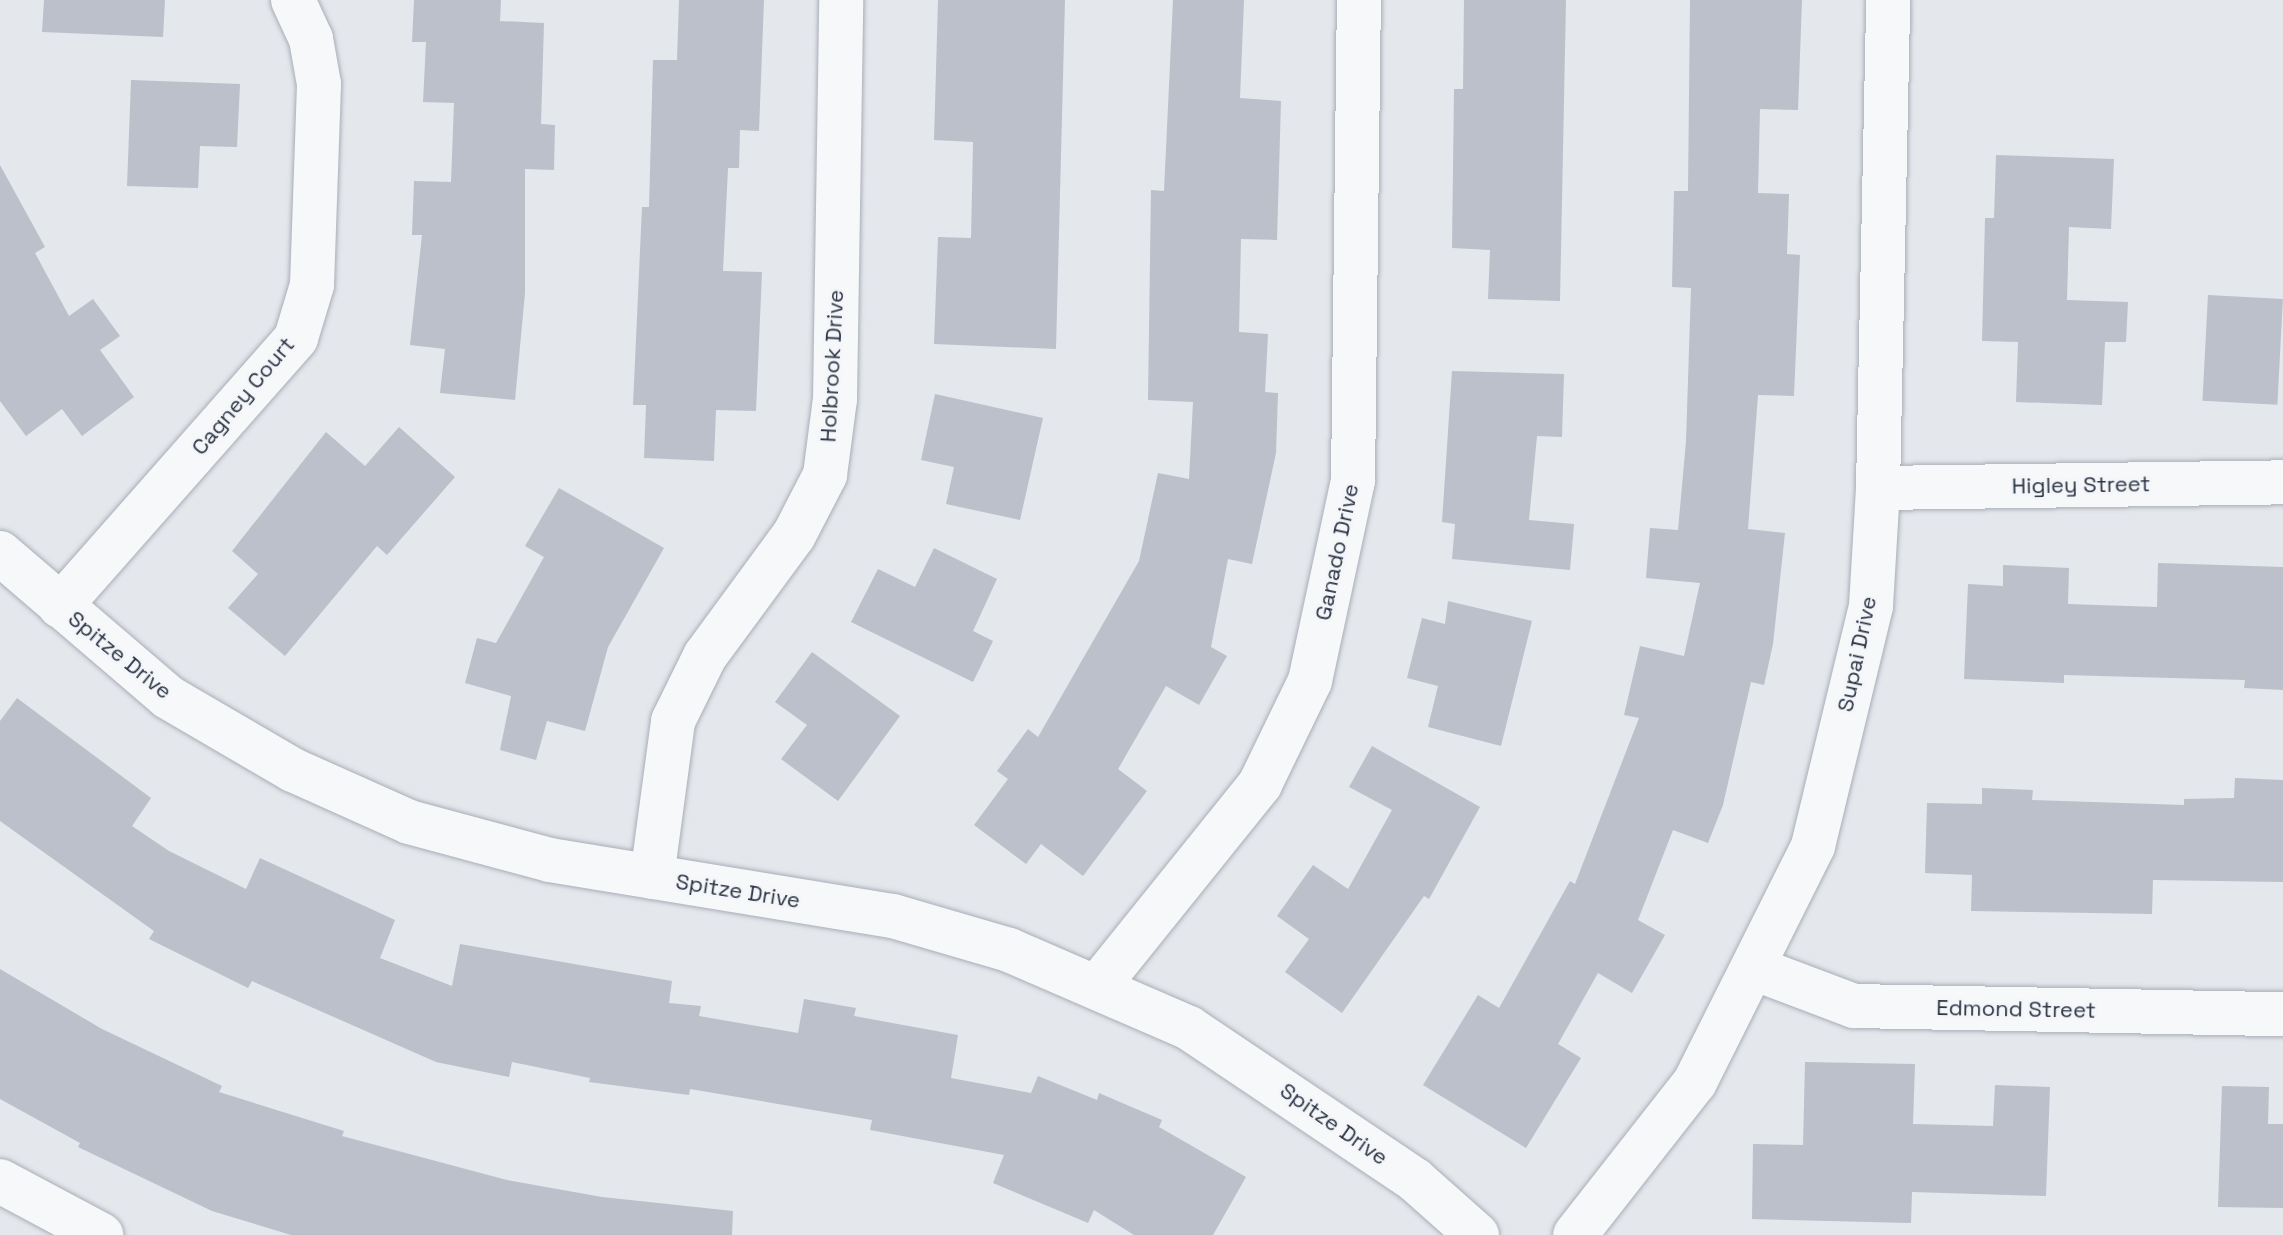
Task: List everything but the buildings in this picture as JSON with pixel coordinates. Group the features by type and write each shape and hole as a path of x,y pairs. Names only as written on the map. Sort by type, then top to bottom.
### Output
{"street":[{"name":"Cagney Court","path":"60,606 296,338 312,285 319,84 311,39 293,0"},
{"name":"Holbrook Drive","path":"652,877 673,721 705,656 794,535 825,475 835,399 841,0"},
{"name":"Ganado Drive","path":"1097,987 1260,784 1310,681 1353,481 1359,0"},
{"name":"Supai Drive","path":"1575,1235 1695,1082 1756,969 1813,846 1871,606 1878,488 1888,0"},
{"name":"Higley Street","path":"1878,488 2283,482"},
{"name":"Spitze Drive","path":"0,553 168,697 293,770 409,822 550,860 893,916 1009,950 1189,1028 1283,1087 1415,1180 1477,1235"},
{"name":"Edmond Street","path":"1756,969 1854,1006 2283,1014"},
{"path":"0,1181 101,1235"}]}
